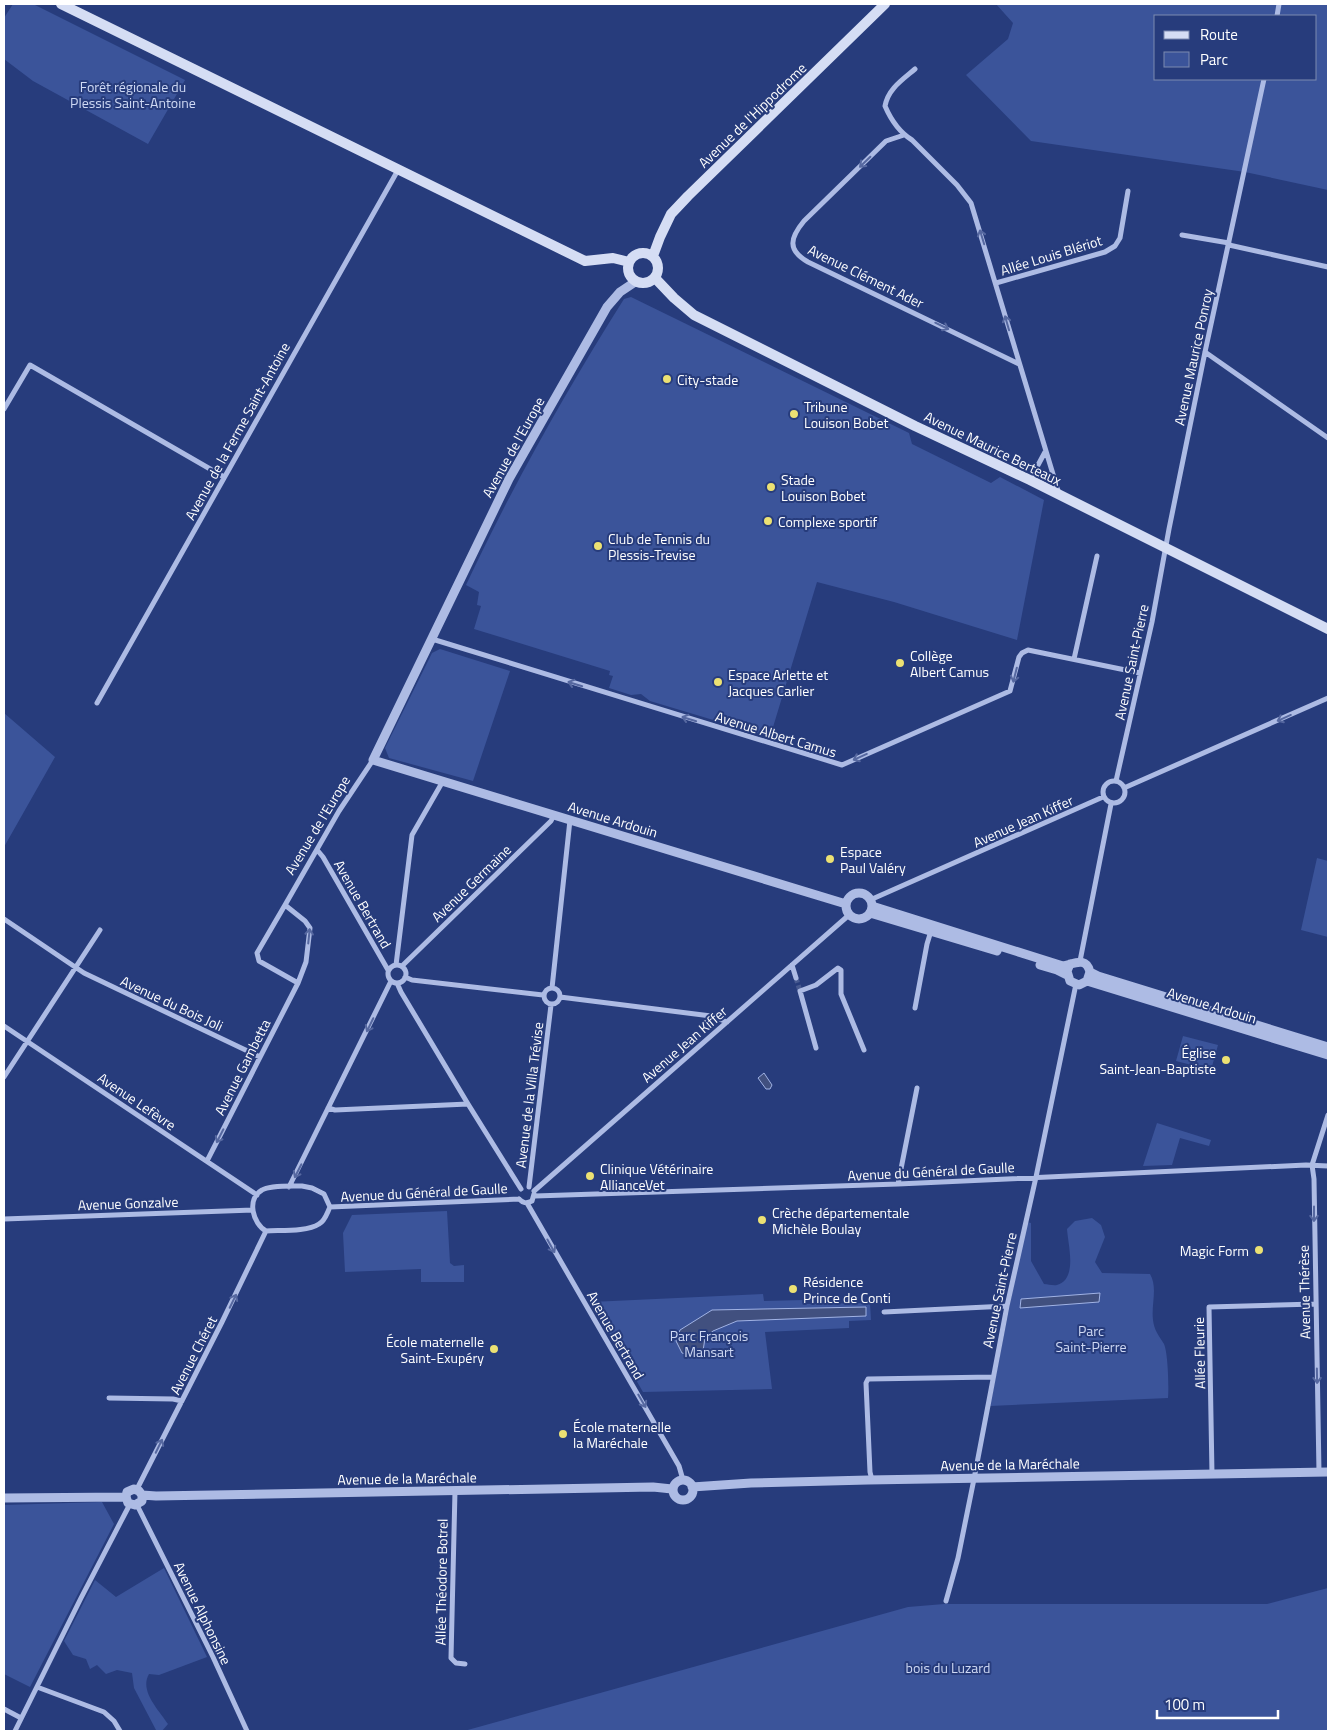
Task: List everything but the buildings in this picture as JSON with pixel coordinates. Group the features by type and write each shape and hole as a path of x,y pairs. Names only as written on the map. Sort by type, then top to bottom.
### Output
{"main road":[{"path":"61,4 585,262 613,258 629,262"},
{"name":"Avenue de l'Hippodrome","path":"653,256 671,214 885,4"},
{"path":"635,254 649,254 653,256 658,264 655,278 644,284 635,282 629,275 627,266 629,262 635,254"},
{"name":"Avenue Maurice Berteaux","path":"655,278 674,298 694,314 915,426 1030,480 1328,630"}],"street":[{"path":"915,70 886,96 885,106 888,115 904,135 912,140 967,197 974,210 1059,495"},
{"name":"Avenue Maurice Ponroy","path":"1165,547 1264,80"},
{"name":"Avenue Clément Ader","path":"904,135 886,141 804,221 795,232 792,240 797,254 808,262 1019,364"},
{"name":"Avenue de la Ferme Saint-Antoine","path":"97,703 398,170"},
{"name":"Allée Louis Blériot","path":"996,284 1105,252 1115,246 1120,238 1128,191"},
{"path":"1182,235 1328,267"},
{"name":"Avenue de l'Europe","path":"298,983 259,961 257,953 318,851 339,811 372,760 512,474 607,307 620,292 635,282"},
{"path":"1205,352 1328,438"},
{"path":"4,409 30,365 224,477"},
{"path":"1030,480 1046,452"},
{"name":"Avenue Saint-Pierre","path":"1116,781 1152,622 1165,547"},
{"path":"1074,659 1097,556"},
{"name":"Avenue Albert Camus","path":"432,638 842,765 1010,691 1019,657 1028,650 1140,673"},
{"path":"1124,788 1328,698"},
{"name":"Avenue Ardouin","path":"372,760 846,904"},
{"path":"1116,781 1124,788 1125,795 1119,803 1111,804 1103,797 1102,789 1105,784 1116,781"},
{"path":"443,782 412,835 396,964 388,970 388,976 401,992 520,1189 519,1199 527,1203 532,1201 534,1194 529,1187 520,1189"},
{"name":"Avenue Jean Kiffer","path":"871,906 1103,797"},
{"path":"1080,961 1111,804"},
{"name":"Avenue Germaine","path":"402,966 551,822 554,815"},
{"path":"552,988 570,820"},
{"name":"Avenue Bertrand","path":"318,851 388,970"},
{"path":"871,906 864,918 860,919 852,918 848,915 846,904 849,897 856,893 864,894 871,906 931,931 1057,970 1067,975"},
{"name":"Avenue Gambetta","path":"207,1161 298,983 306,962 310,928 305,921 285,905"},
{"path":"871,906 1063,966 1080,961 1087,964 1090,972 1087,982 1076,984 1070,981 1066,971 1070,964"},
{"name":"Avenue Jean Kiffer","path":"534,1194 848,915"},
{"name":"Avenue du Bois Joli","path":"4,919 75,969 260,1057"},
{"path":"4,1077 100,930"},
{"path":"915,1008 931,931"},
{"path":"396,964 402,966 406,971 405,977"},
{"path":"792,965 796,978"},
{"path":"816,1048 800,991 816,985 838,968 842,974 841,994 864,1050"},
{"name":"Avenue Ardouin","path":"1090,972 1328,1047"},
{"path":"289,1187 394,982 405,977 412,980 543,995"},
{"name":"Avenue Ardouin","path":"1087,982 1328,1055"},
{"name":"Avenue Saint-Pierre","path":"946,1601 958,1558 1006,1306 1036,1177 1076,984"},
{"path":"543,995 545,991 552,988"},
{"path":"552,988 556,989 560,997"},
{"path":"543,995 546,1003 551,1005 559,1001 560,997"},
{"path":"560,997 710,1016 727,1022"},
{"name":"Avenue de la Villa Trévise","path":"529,1187 551,1005"},
{"name":"Avenue Lefèvre","path":"4,1026 257,1195"},
{"path":"898,1184 917,1088"},
{"path":"328,1108 335,1110 468,1104"},
{"name":"Avenue Thérèse","path":"1323,1472 1315,1304 1314,1179 1312,1165 1328,1114"},
{"name":"Avenue du Général de Gaulle","path":"534,1194 898,1184 1312,1165 1328,1166"},
{"path":"289,1187 306,1187 324,1194 330,1207 325,1218 319,1224 309,1228 266,1231 260,1228 256,1222 253,1210 257,1195 262,1189 289,1187"},
{"name":"Avenue du Général de Gaulle","path":"330,1207 519,1199"},
{"name":"Avenue Bertrand","path":"527,1203 679,1466 683,1480"},
{"name":"Avenue Gonzalve","path":"4,1219 253,1210"},
{"name":"Avenue Chéret","path":"140,1492 182,1401 266,1231"},
{"name":"Allée Fleurie","path":"1212,1474 1210,1307 1315,1304"},
{"path":"884,1312 1006,1306"},
{"path":"872,1480 866,1383 868,1379 993,1377"},
{"path":"109,1398 173,1399 182,1401"},
{"name":"Avenue de la Maréchale","path":"692,1487 751,1483 872,1480 1323,1472"},
{"path":"683,1480 689,1482 692,1487 691,1495 684,1500 675,1497 672,1489 677,1481 683,1480"},
{"name":"Avenue de la Maréchale","path":"140,1492 455,1491 653,1487 672,1489"},
{"path":"4,1498 131,1502 142,1501 140,1492 129,1490 131,1502 15,1731"},
{"name":"Allée Théodore Botrel","path":"455,1491 451,1658 456,1663 465,1664"},
{"name":"Avenue Alphonsine","path":"131,1502 213,1657 247,1731"},
{"path":"37,1687 104,1712 114,1720 120,1731"},
{"path":"4,1709 21,1718"}],"green space":[{"name":"Forêt régionale du Plessis Saint-Antoine","path":"13,4 33,4 185,80 148,144 33,81 4,59 4,18"},
{"path":"996,4 1328,4 1328,190 1245,172 1031,141 966,75 1008,39 1013,23"},
{"name":"Complexe sportif","path":"631,297 909,433 912,444 991,483 1000,477 1044,500 1017,640 894,602 817,582 770,737 650,701 641,694 631,695 609,688 613,676 609,675 610,671 474,629 481,606 477,605 479,592 466,585 521,476 581,369 624,299"},
{"path":"440,649 510,671 473,781 389,758 385,748 432,653"},
{"path":"4,713 55,757 4,847"},
{"path":"1317,858 1328,861 1328,937 1301,930"},
{"path":"1183,1036 1218,1045 1211,1070 1176,1061"},
{"path":"1157,1123 1211,1140 1209,1146 1180,1138 1172,1165 1143,1166"},
{"path":"447,1211 450,1263 454,1266 464,1265 464,1282 421,1282 421,1269 345,1272 343,1233 352,1215"},
{"name":"Parc Saint-Pierre","path":"1092,1218 1101,1225 1105,1237 1095,1262 1102,1273 1150,1274 1154,1285 1153,1320 1165,1348 1168,1370 1168,1398 990,1406 1026,1222 1031,1223 1031,1261 1044,1284 1057,1285 1064,1282 1070,1269 1067,1229 1075,1221"},
{"name":"Parc François Mansart","path":"763,1294 764,1301 804,1300 805,1304 870,1303 871,1320 849,1321 849,1328 765,1332 772,1389 643,1392 591,1302"},
{"path":"102,1502 114,1524 30,1687 4,1674 4,1505"},
{"path":"164,1568 207,1657 159,1675 149,1674 146,1687 148,1694 168,1724 162,1731 156,1730 134,1688 132,1673 117,1670 106,1674 97,1665 90,1669 86,1659 73,1655 64,1641 95,1580 116,1597"},
{"name":"bois du Luzard","path":"1328,1588 1328,1731 464,1731 908,1607 944,1604 1267,1604"}],"shaded area":[{"path":"764,1073 772,1085 770,1089 766,1089 758,1078"},
{"path":"1100,1293 1099,1302 1020,1308 1021,1299"},
{"path":"866,1307 866,1316 737,1321 713,1331 705,1338 703,1351 689,1355 682,1353 676,1341 680,1330 712,1310"}],"tunnel":[{"path":"796,978 800,991"}],"place":[{"name":"City-stade","path":"667,379"},
{"name":"Tribune Louison Bobet","path":"794,414"},
{"name":"Stade Louison Bobet","path":"771,487"},
{"name":"Complexe sportif","path":"768,521"},
{"name":"Club de Tennis du Plessis-Trevise","path":"598,546"},
{"name":"Collège Albert Camus","path":"900,663"},
{"name":"Espace Arlette et Jacques Carlier","path":"718,682"},
{"name":"Espace Paul Valéry","path":"830,859"},
{"name":"Église Saint-Jean-Baptiste","path":"1226,1060"},
{"name":"Clinique Vétérinaire AllianceVet","path":"590,1176"},
{"name":"Crèche départementale Michèle Boulay","path":"762,1220"},
{"name":"Magic Form","path":"1259,1250"},
{"name":"Résidence Prince de Conti","path":"793,1289"},
{"name":"École maternelle Saint-Exupéry","path":"494,1349"},
{"name":"École maternelle la Maréchale","path":"563,1434"}]}
